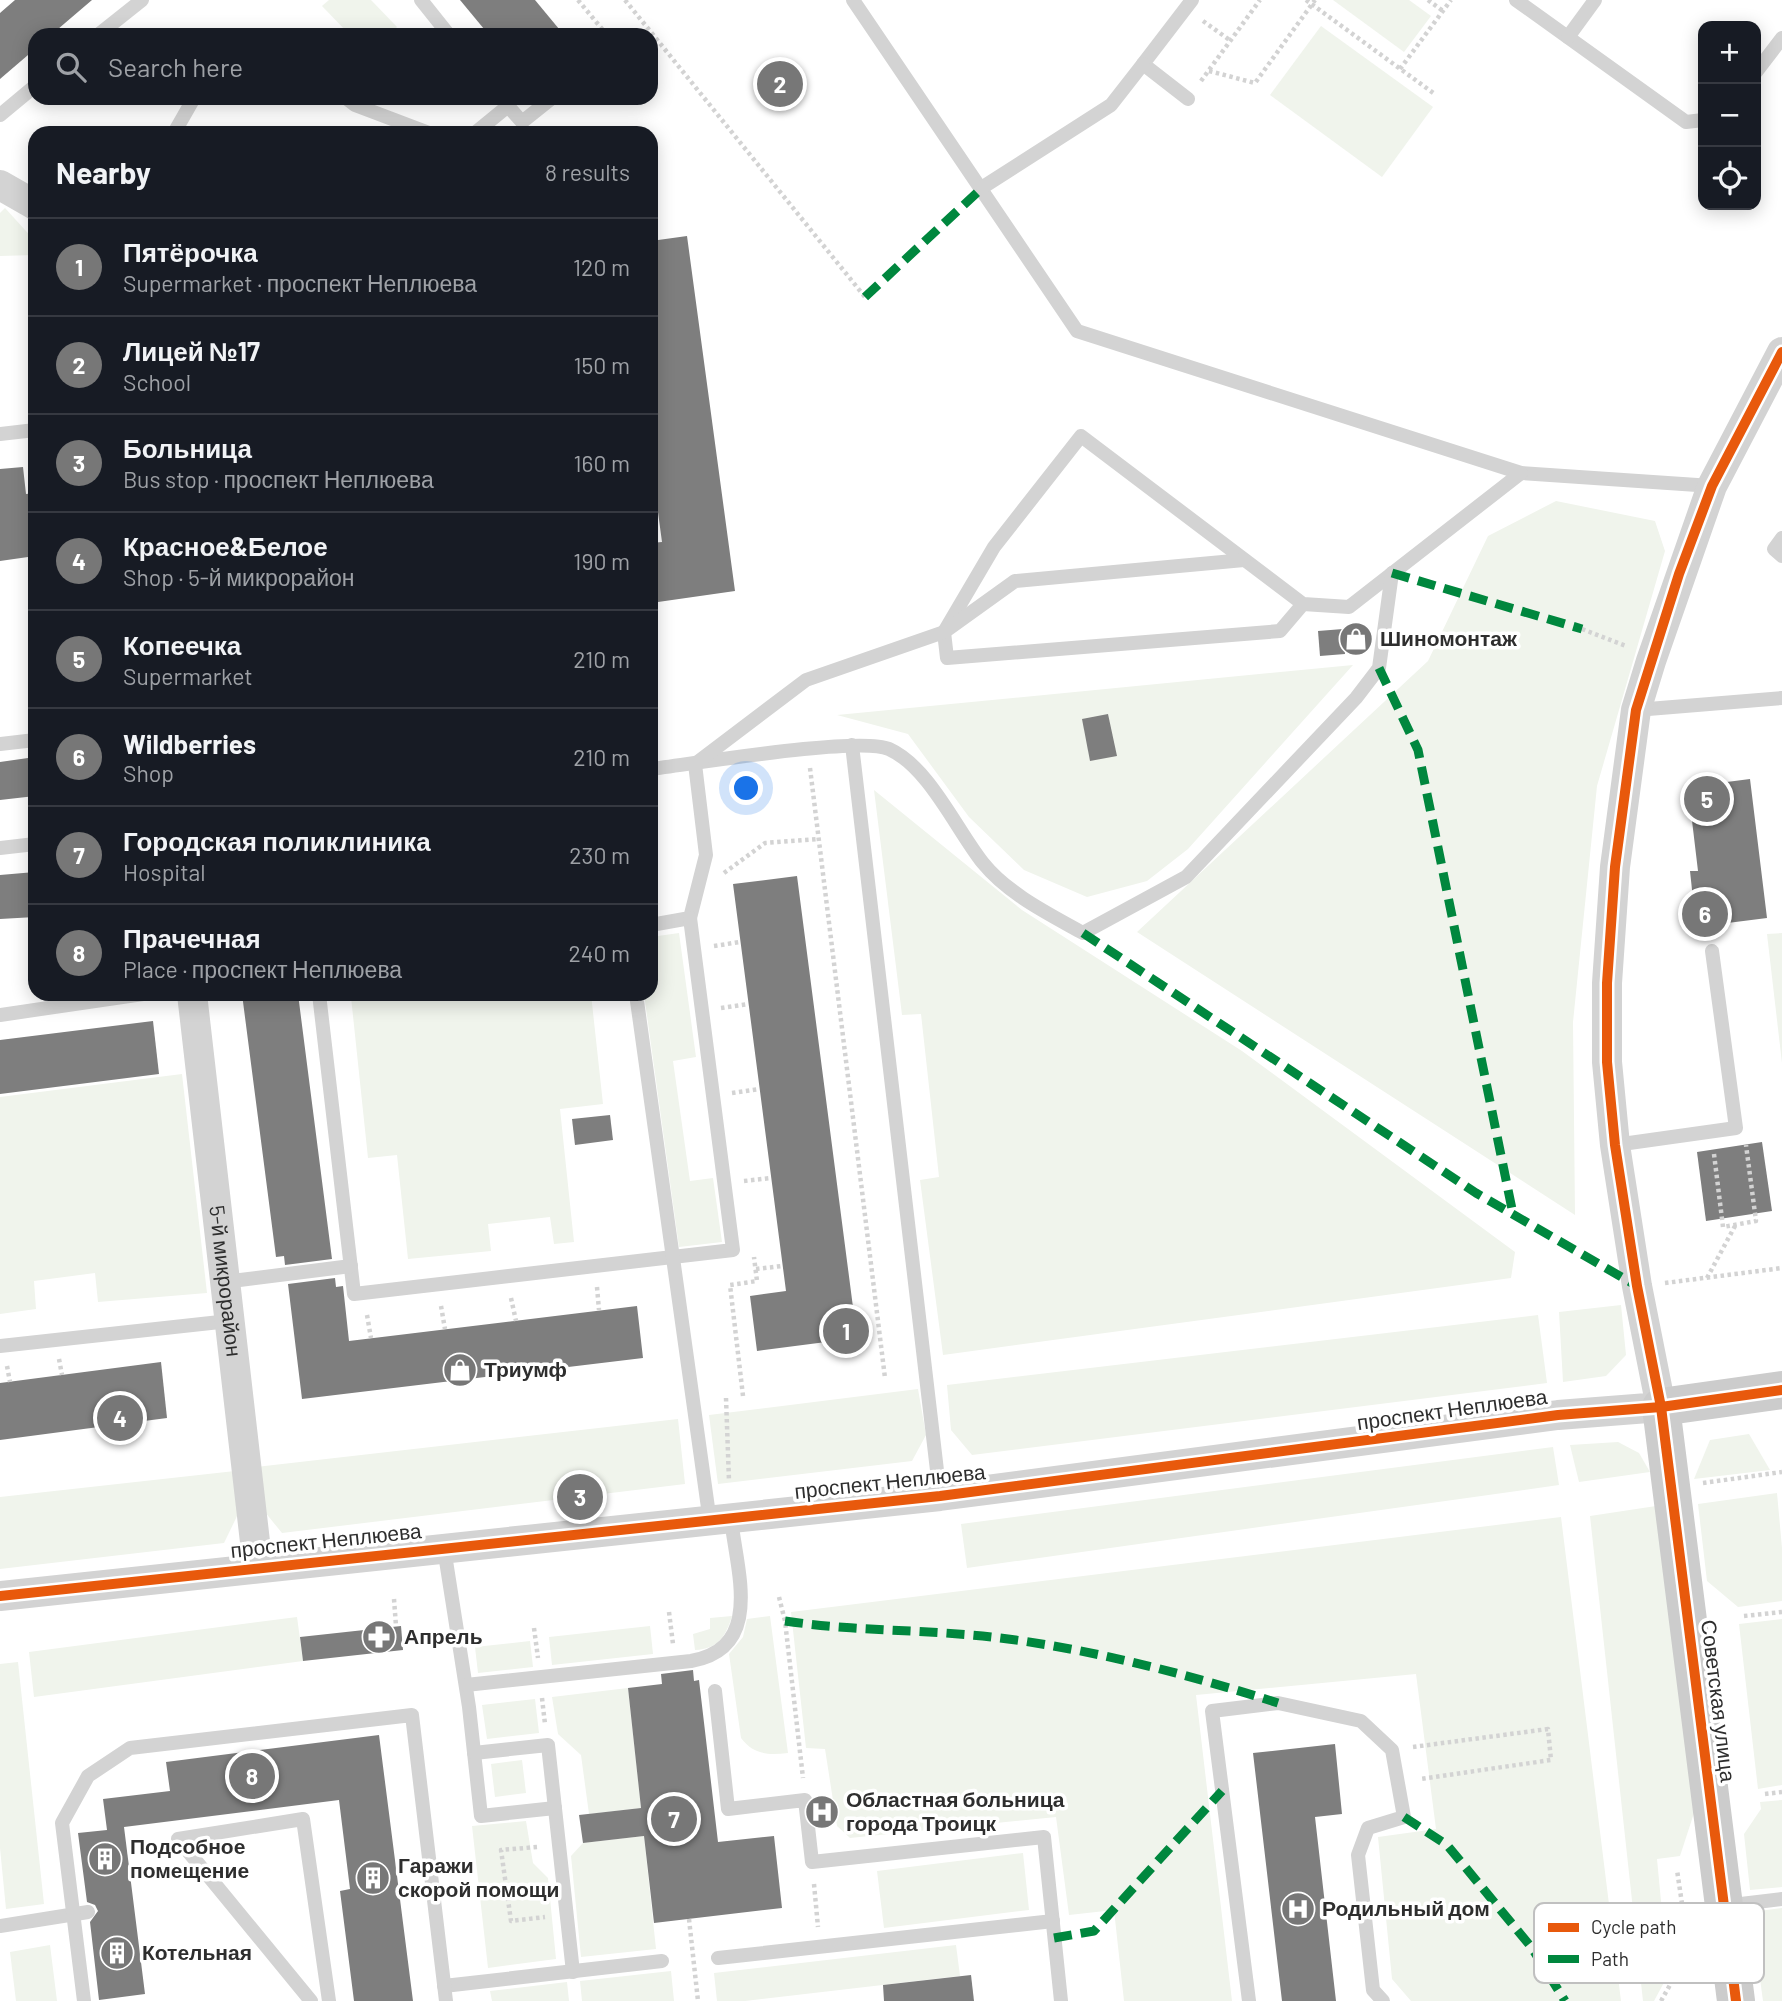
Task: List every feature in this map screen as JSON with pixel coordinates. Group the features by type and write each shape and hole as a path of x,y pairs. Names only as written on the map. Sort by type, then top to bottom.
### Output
{"street":[{"path":"0,185 28,201"},
{"path":"1661,1407 1637,1286 1615,1145 1607,1062 1607,983 1615,867 1636,710 1679,574 1713,486 1782,352"},
{"name":"5-й микрорайон","path":"193,1001 258,1568"},
{"name":"проспект Неплюева","path":"0,1596 940,1496 1558,1415 1661,1407 1782,1390"},
{"name":"Советская улица","path":"1661,1407 1724,1903"},
{"name":"Советская улица","path":"1734,1983 1736,2001"}],"lane":[{"path":"108,28 142,0"},
{"path":"421,0 443,28"},
{"path":"853,0 1077,331 1521,473 1713,486"},
{"path":"1516,0 1686,122 1698,121"},
{"path":"1568,37 1595,0"},
{"path":"982,187 1111,105 1189,4"},
{"path":"1761,65 1782,38"},
{"path":"1143,64 1188,99"},
{"path":"0,115 28,92"},
{"path":"178,126 190,105"},
{"path":"355,105 410,126"},
{"path":"482,126 502,105"},
{"path":"508,105 522,122 543,105"},
{"path":"0,434 28,431"},
{"path":"1303,604 1280,631 975,656 947,658 944,632 994,547 1081,436 1303,604 1349,607 1521,473"},
{"path":"1782,538 1774,549 1782,555"},
{"path":"695,764 806,680 944,632 1015,581 1244,560"},
{"path":"658,768 852,745 888,748 915,767 984,865 1032,904 1083,933 1186,877 1356,698 1379,668 1392,573"},
{"path":"1636,710 1782,698"},
{"path":"0,744 28,741"},
{"path":"852,745 940,1496"},
{"path":"320,1001 354,1294 733,1250 690,918 706,855 695,764"},
{"path":"0,848 28,845"},
{"path":"658,924 690,918"},
{"path":"1615,1145 1736,1128 1713,951"},
{"path":"0,1015 95,1001"},
{"path":"466,1685 706,1659 730,1644 736,1632 741,1603 720,1520 673,1259 637,1001"},
{"path":"224,1282 351,1266"},
{"path":"0,1346 229,1321"},
{"path":"444,1548 466,1685 481,1816 555,1808"},
{"path":"715,1691 728,1809 805,1800 812,1862 1044,1837 1061,2001"},
{"path":"1249,2001 1212,1711 1278,1703 1361,1721 1392,1750 1404,1816 1368,1828 1358,1855 1373,1990 1383,2001"},
{"path":"84,2001 62,1822 88,1776 130,1748 412,1715 445,1994 573,1972 662,1961"},
{"path":"474,1753 548,1745 573,1972"},
{"path":"311,2001 178,1839 303,1819 329,2001"},
{"path":"1749,1903 1782,1899"},
{"path":"0,1926 88,1912"},
{"path":"718,1958 1053,1921"}],"path":[{"path":"578,0 601,28"},
{"path":"625,0 648,28"},
{"path":"1188,99 1260,0"},
{"path":"1306,0 1313,2 1436,95"},
{"path":"1428,0 1443,11"},
{"path":"1400,69 1451,0"},
{"path":"1209,71 1255,83 1313,2"},
{"path":"1189,4 1231,41"},
{"path":"658,41 865,297"},
{"path":"1582,629 1620,642"},
{"path":"808,750 885,1378"},
{"path":"719,877 765,844 819,839"},
{"path":"712,933 715,958"},
{"path":"720,996 723,1020"},
{"path":"731,1080 734,1105"},
{"path":"1711,1132 1723,1227 1756,1221 1745,1135 1736,1128"},
{"path":"743,1168 746,1194"},
{"path":"1707,1279 1735,1225"},
{"path":"743,1396 730,1285 757,1281 753,1244"},
{"path":"756,1269 782,1266"},
{"path":"1637,1286 1782,1268"},
{"path":"720,1520 726,1398"},
{"path":"1718,1481 1782,1472"},
{"path":"779,1597 785,1621 805,1800"},
{"path":"394,1599 396,1626"},
{"path":"1744,1616 1782,1612"},
{"path":"1392,1750 1548,1729 1551,1760 1398,1782"},
{"path":"1765,1794 1782,1792"},
{"path":"559,1845 501,1850 510,1921 567,1915"},
{"path":"812,1862 821,1947"},
{"path":"1677,1870 1682,1903"},
{"path":"689,1919 698,2001"},
{"path":"1661,2001 1671,1983"}],"shaded area":[{"path":"329,0 371,0 397,27 343,28 322,6"},
{"path":"1333,0 1409,0 1431,16 1404,52"},
{"path":"1321,26 1433,107 1382,177 1270,95"},
{"path":"5,208 28,233 28,255 0,256 0,213"},
{"path":"1556,501 1655,521 1665,551 1597,786 1573,1022 1575,1215 1137,932 1428,661 1488,536"},
{"path":"1353,665 1188,849 1147,881 1087,897 1024,870 969,817 908,734 837,715"},
{"path":"874,790 1022,910 1242,1051 1515,1252 1511,1278 943,1355 920,1180 939,1177 921,1014 902,1015"},
{"path":"679,933 696,1057 673,1061 690,1181 713,1178 722,1242 679,1247 645,1001 658,1001 658,936"},
{"path":"1782,933 1782,1063 1767,934"},
{"path":"351,1001 592,1001 603,1104 560,1109 574,1242 554,1244 550,1217 488,1224 491,1251 408,1259 397,1155 368,1158"},
{"path":"182,1074 207,1293 98,1302 95,1273 34,1281 36,1309 0,1314 0,1097"},
{"path":"1621,1305 1626,1355 1606,1376 1563,1382 1559,1312"},
{"path":"1538,1315 1547,1383 972,1455 951,1430 947,1385"},
{"path":"918,1389 926,1435 912,1461 718,1484 709,1415"},
{"path":"678,1419 685,1484 282,1533 260,1506 256,1467"},
{"path":"1749,1434 1770,1470 1694,1479 1710,1440"},
{"path":"1618,1442 1639,1453 1650,1472 1579,1482 1570,1445"},
{"path":"1553,1447 1559,1485 967,1568 961,1524"},
{"path":"235,1471 239,1512 224,1543 0,1569 0,1497"},
{"path":"1777,1493 1782,1548 1782,1601 1738,1607 1707,1581 1698,1504"},
{"path":"1656,1506 1695,1810 1680,1856 1657,1859 1661,1903 1632,1903 1590,1516"},
{"path":"1561,1517 1609,1903 1534,1903 1534,1983 1619,1983 1621,2001 1411,2001 1392,1979 1378,1837 1436,1829 1416,1674 1196,1695 1232,2001 1124,2001 1114,1910 1069,1915 1056,1817 850,1838 837,1826 825,1749 806,1748 791,1612"},
{"path":"732,1616 720,1640 710,1647 695,1650 693,1634 710,1629 710,1618"},
{"path":"770,1616 788,1753 762,1753 751,1748 741,1738 729,1654 743,1637 747,1619"},
{"path":"297,1617 303,1661 34,1697 29,1652"},
{"path":"1782,1619 1782,1785 1758,1789 1739,1624"},
{"path":"650,1626 653,1654 552,1665 549,1637"},
{"path":"530,1641 533,1667 478,1673 475,1647"},
{"path":"18,1662 44,1904 6,1909 0,1848 0,1664"},
{"path":"628,1688 641,1808 589,1814 581,1755 558,1734 552,1697"},
{"path":"535,1699 539,1733 487,1739 482,1705"},
{"path":"522,1760 526,1793 495,1797 491,1764"},
{"path":"1782,1800 1782,1887 1750,1890 1744,1834 1761,1809 1760,1802"},
{"path":"526,1821 533,1863 548,1878 556,1959 488,1968 472,1826"},
{"path":"644,1836 656,1949 581,1957 571,1856 583,1843"},
{"path":"1023,1853 1029,1910 884,1928 877,1871"},
{"path":"1782,1908 1782,2001 1763,2001 1761,1983 1764,1983 1764,1910"},
{"path":"50,1945 57,2001 16,2001 10,1952"},
{"path":"956,1945 960,1976 745,2001 717,2001 714,1973"},
{"path":"671,1971 674,2001 582,2001 580,1981"},
{"path":"567,1982 569,2001 492,2001 490,1991"},
{"path":"1641,1983 1664,1983 1654,2001 1643,2001"}],"building":[{"path":"15,0 92,0 59,28 28,28 28,55 0,79 0,13"},
{"path":"460,0 535,0 558,28 483,28"},
{"path":"687,236 735,591 658,602 658,542 662,542 658,512 658,240"},
{"path":"23,467 28,494 28,557 0,561 0,469"},
{"path":"1343,629 1345,654 1320,656 1318,631"},
{"path":"1108,714 1117,756 1090,761 1082,719"},
{"path":"28,758 28,797 0,800 0,762"},
{"path":"1750,779 1767,918 1696,927 1690,871 1698,871 1688,787"},
{"path":"28,873 28,917 0,919 0,875"},
{"path":"797,876 857,1338 757,1351 750,1296 786,1291 733,884"},
{"path":"243,1001 299,1001 332,1259 285,1265 284,1256 276,1257"},
{"path":"153,1021 159,1074 0,1094 0,1040"},
{"path":"610,1115 613,1140 575,1145 572,1119"},
{"path":"1762,1142 1772,1211 1706,1221 1697,1152"},
{"path":"335,1278 336,1287 343,1286 349,1341 637,1306 643,1358 302,1399 288,1284"},
{"path":"161,1362 167,1418 0,1440 0,1383"},
{"path":"401,1626 403,1650 303,1661 300,1637"},
{"path":"693,1670 694,1681 699,1680 718,1842 774,1836 782,1908 654,1923 644,1836 583,1843 579,1815 641,1808 628,1688 662,1684 661,1674"},
{"path":"379,1735 413,2001 354,2001 340,1891 350,1889 339,1800 124,1827 145,1994 99,2000 90,1922 98,1911 95,1905 87,1902 78,1833 107,1830 103,1799 170,1791 166,1762"},
{"name":"Родильный дом","path":"1335,1744 1342,1814 1315,1817 1336,2001 1282,2001 1253,1753"},
{"path":"971,1975 974,2001 884,2001 883,1985"}],"marked path":[{"path":"865,297 983,187"},
{"path":"1392,573 1582,629"},
{"path":"1379,668 1418,750 1513,1214"},
{"path":"1083,933 1476,1193 1637,1286"},
{"path":"785,1621 980,1636 1042,1644 1144,1665 1278,1703"},
{"path":"1054,1938 1094,1931 1222,1791"},
{"path":"1404,1817 1447,1845 1534,1951"},
{"path":"1554,1983 1565,2001"}],"cycle path":[{"path":"1724,1903 1661,1407 1637,1286 1615,1145 1607,1062 1607,983 1615,867 1636,710 1679,574 1712,486 1782,352"},
{"path":"0,1596 940,1496 1558,1415 1661,1407 1782,1390"},
{"path":"1734,1983 1736,2001"}],"place":[{"name":"Лицей №17","path":"780,84"},
{"name":"Шиномонтаж","path":"1356,639"},
{"name":"Копеечка","path":"1707,799"},
{"name":"Wildberries","path":"1705,914"},
{"name":"Пятёрочка","path":"846,1331"},
{"name":"Триумф","path":"460,1370"},
{"name":"Красное&Белое","path":"120,1418"},
{"name":"Больница","path":"580,1497"},
{"name":"Апрель","path":"379,1637"},
{"name":"Прачечная","path":"252,1776"},
{"name":"Областная больница города Троицк","path":"822,1812"},
{"name":"Городская поликлиника","path":"674,1819"},
{"name":"Подсобное помещение","path":"105,1859"},
{"name":"Гаражи скорой помощи","path":"373,1878"},
{"name":"Родильный дом","path":"1298,1909"},
{"name":"Котельная","path":"117,1953"}]}
